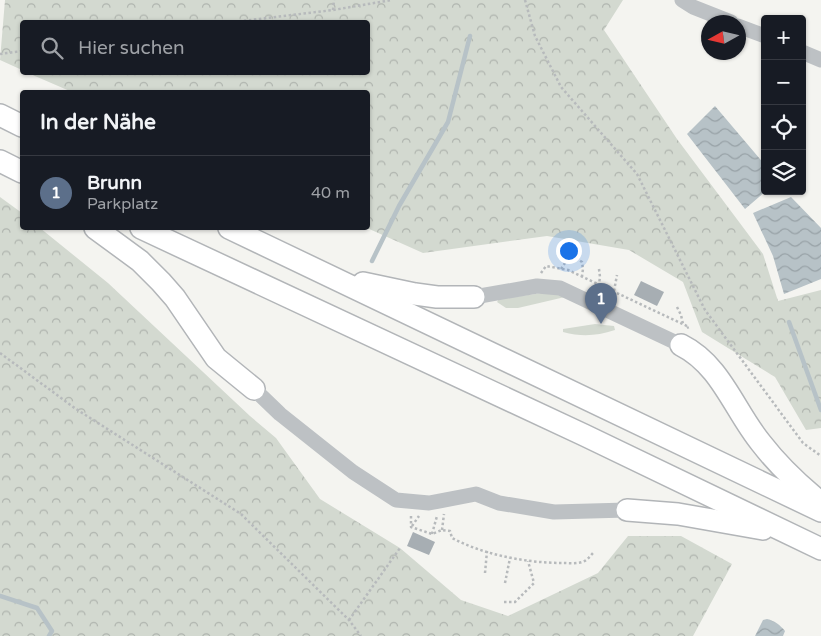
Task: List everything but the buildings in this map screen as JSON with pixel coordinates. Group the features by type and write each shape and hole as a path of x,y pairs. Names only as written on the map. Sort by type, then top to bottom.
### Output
{"highway":[{"path":"0,116 20,125"},
{"path":"98,230 140,261 161,282 175,298 216,358 254,389"},
{"path":"145,230 584,435 821,549"},
{"path":"234,230 821,511"},
{"path":"319,271 414,294 474,297"},
{"path":"677,336 709,365 760,442 789,474 821,504"},
{"path":"626,510 678,514 790,534"}],"street":[{"path":"682,0 693,7 713,15"},
{"path":"746,29 761,35"},
{"path":"806,54 821,60"},
{"path":"474,297 532,287 560,288 677,336"},
{"path":"254,389 280,414 353,472 396,500 429,503 476,494 499,503 554,512 626,510"}],"path":[{"path":"334,0 334,10"},
{"path":"251,20 334,10 392,0"},
{"path":"524,0 535,36 561,87 637,174 705,310 803,443 821,456"},
{"path":"0,54 20,51"},
{"path":"561,269 567,260 576,258 582,262 582,276"},
{"path":"532,287 546,266 582,276 614,291 677,336"},
{"path":"599,270 599,284"},
{"path":"614,291 618,275"},
{"path":"677,307 681,314 677,336"},
{"path":"677,336 689,327 677,336"},
{"path":"0,352 76,409 242,514 349,620 361,636"},
{"path":"432,534 438,509"},
{"path":"442,530 444,512"},
{"path":"349,620 400,548"},
{"path":"485,573 487,551"},
{"path":"505,583 510,558"},
{"path":"504,602 515,602 534,583 528,561"}],"green space":[{"path":"5,0 623,0 604,30 677,139 763,254 778,301 821,290 821,428 806,430 775,377 702,332 683,282 629,250 547,236 423,253 370,229 370,90 67,90 33,75 370,75 370,20 20,20 20,69 0,60"},
{"path":"0,197 20,212 20,230 42,230 108,283 276,438 320,499 400,548 461,600 508,616 598,573 628,536 681,536 732,564 693,636 0,636"},
{"path":"550,292 565,297 518,308 506,308 497,302 499,299"},
{"path":"595,324 614,326 615,330 589,335 563,332 563,329"}],"water":[{"path":"715,106 761,160 761,195 745,209 687,134"},
{"path":"791,197 821,228 821,279 784,294 773,256 753,213"},
{"path":"767,619 775,622 785,631 783,636 755,636 763,620"}],"waterway":[{"path":"372,261 399,206 448,122 470,36"},
{"path":"789,322 821,410"},
{"path":"0,596 37,608 52,631 49,636"}],"place":[{"name":"Brunn","path":"601,324"}]}
